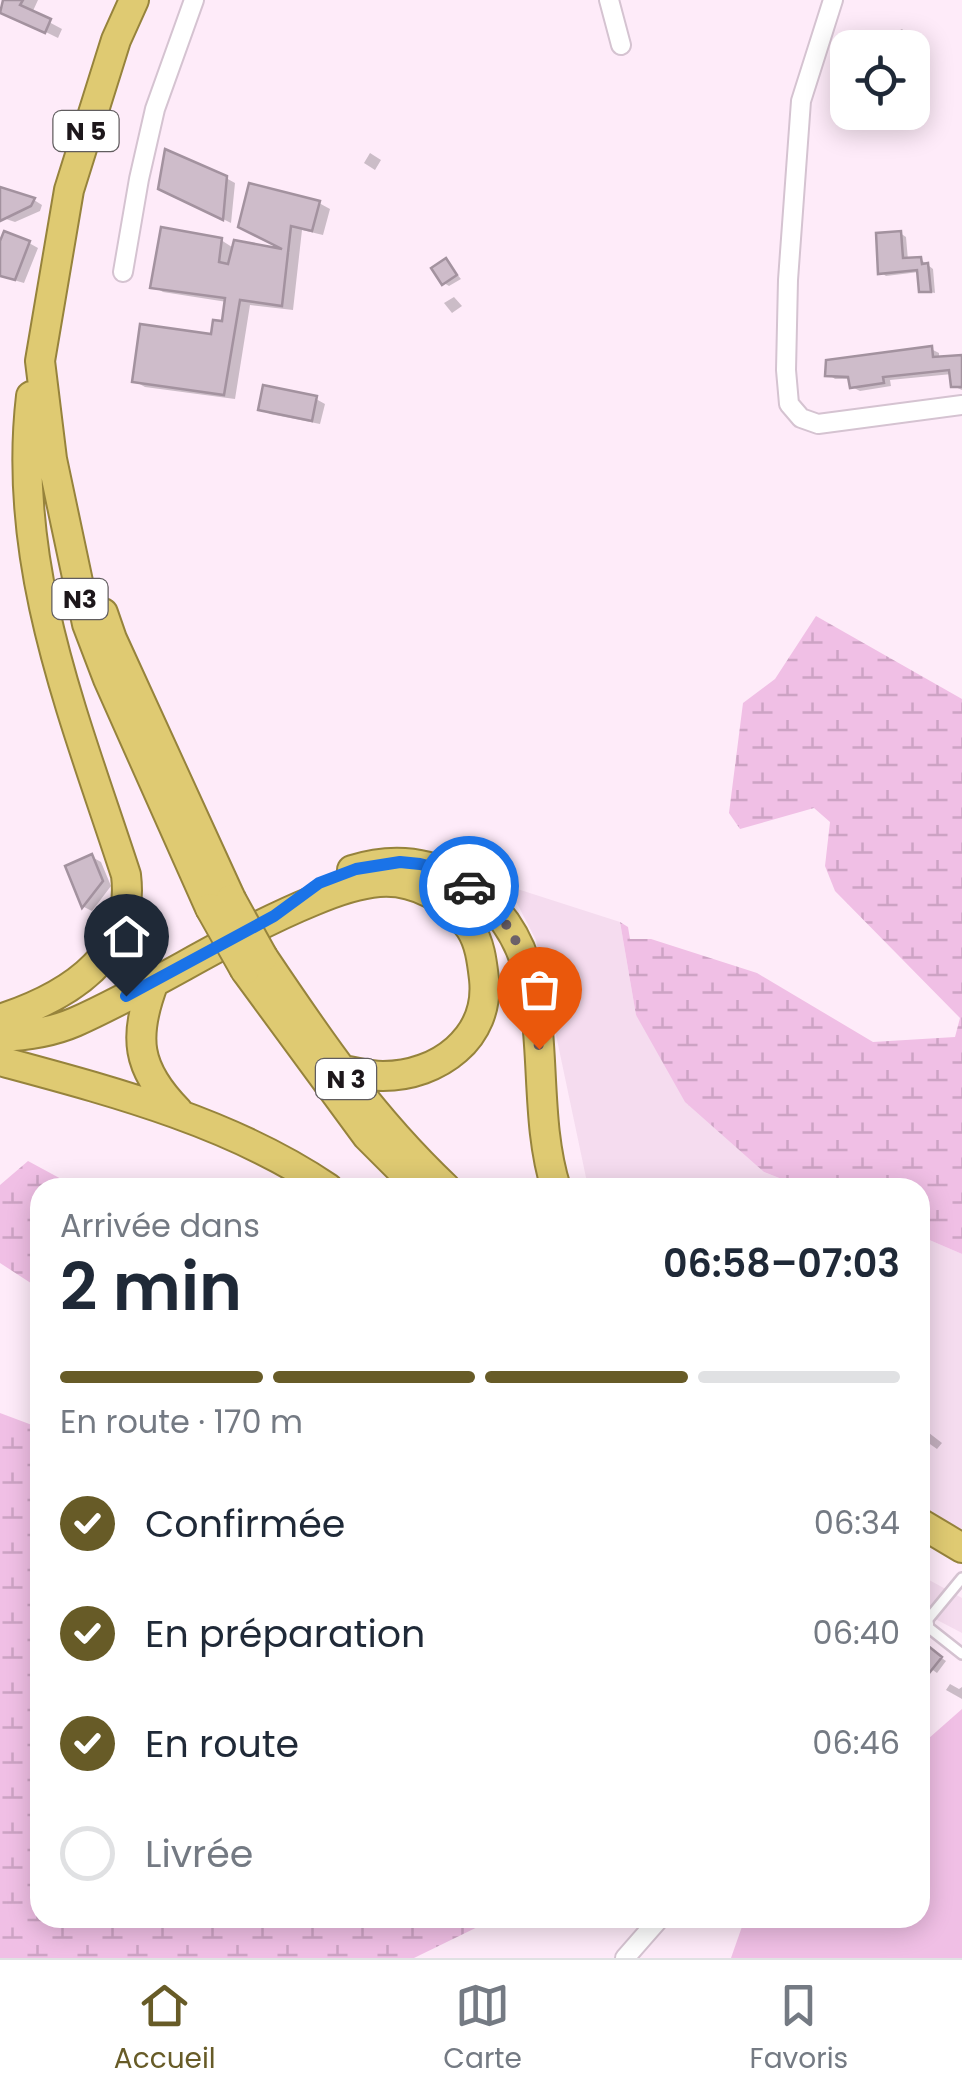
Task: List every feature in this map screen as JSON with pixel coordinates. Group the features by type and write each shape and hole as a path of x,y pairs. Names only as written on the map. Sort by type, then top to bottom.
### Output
{"highway":[{"name":"N 5","path":"56,268 82,141 116,40 134,0"},
{"name":"N3","path":"56,268 40,360 58,496 87,624 254,964"},
{"name":"N3","path":"56,268 64,426 96,591 221,903"},
{"path":"0,1018 48,1000 92,972 118,935 128,890 62,688 41,598 29,460 31,399 40,360"},
{"path":"0,1037 72,1024 274,916 319,883 356,869 400,862 440,869 494,906 524,952 536,1017 554,1178"},
{"path":"274,916 353,886 393,883 430,893 471,930 482,957 486,992 484,1008 465,1042 440,1062 399,1076 379,1077 338,1068"},
{"name":"N 3","path":"254,964 382,1122 436,1178"},
{"name":"N 3","path":"254,964 367,1136 408,1178"},
{"path":"154,982 139,1031 144,1059 156,1089 185,1118"},
{"path":"0,1061 123,1095 185,1118 246,1143 310,1178"},
{"path":"930,1529 962,1548"},
{"path":"930,1550 962,1567"}],"street":[{"path":"123,272 155,109 194,0"},
{"path":"608,0 621,45"},
{"path":"833,0 801,101 788,280 786,370 790,404 800,418 818,424 962,405"},
{"path":"625,1958 651,1928"}],"lane":[{"path":"930,1616 962,1578"},
{"path":"930,1632 962,1654"}],"shaded area":[{"path":"508,886 620,922 636,1015 764,1172 779,1178 586,1178 536,940"},
{"path":"930,1240 962,1254 962,1531 930,1513"},
{"path":"930,1580 962,1598 962,1633 930,1616"}],"green space":[{"path":"816,616 962,699 962,1254 930,1240 930,1178 779,1178 764,1172 685,1102 636,1015 620,922 628,927 630,939 651,939 757,973 873,1042 955,1037 960,1018 835,891 825,866 830,822 814,808 740,829 729,813 743,703 775,679"},
{"path":"28,1161 59,1178 30,1178 30,1282 0,1263 0,1185"},
{"path":"0,1413 30,1424 30,1928 476,1928 414,1958 0,1958"},
{"path":"962,1709 962,1958 731,1958 742,1928 930,1928 930,1737"}],"building":[{"path":"3,0 23,0 20,5 51,19 45,33 0,13"},
{"path":"165,149 227,176 223,220 158,189"},
{"path":"249,183 320,201 312,231 291,226 282,306 240,300 224,395 132,382 140,324 211,334 213,320 222,321 225,298 150,288 161,227 222,238 219,262 228,264 234,240 282,249 238,227"},
{"path":"0,187 35,198 31,206 0,221"},
{"path":"4,231 30,241 15,280 0,276 0,241"},
{"path":"901,231 903,258 921,257 922,264 928,263 931,292 919,292 917,270 878,274 876,233"},
{"path":"446,258 457,275 442,285 431,268"},
{"path":"932,346 933,357 962,355 962,387 951,387 949,370 883,377 884,383 850,388 848,377 825,376 826,360"},
{"path":"263,385 317,396 312,421 258,410"},
{"path":"92,854 103,881 82,908 65,866"},
{"path":"930,1647 942,1657 930,1672"}],"way so far":[{"path":"469,886 494,906 524,952 539,1049"}],"route":[{"path":"126,996 274,916 319,883 356,869 400,862 420,864 440,869 469,886"}]}
